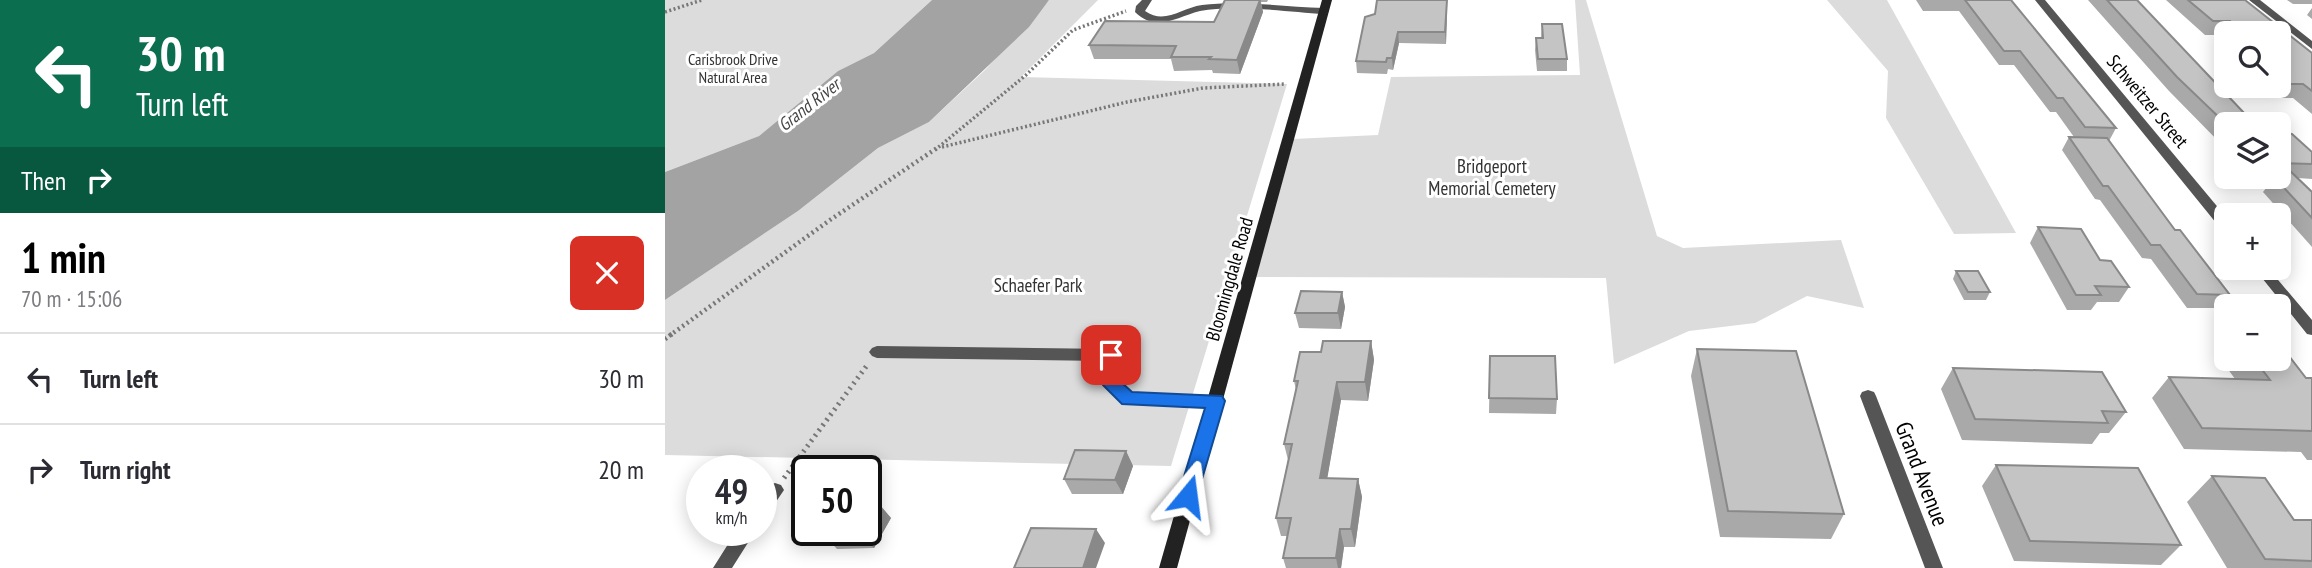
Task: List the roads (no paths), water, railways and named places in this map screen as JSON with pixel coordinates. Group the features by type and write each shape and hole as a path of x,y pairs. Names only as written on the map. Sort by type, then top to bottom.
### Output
{"main road":[{"name":"Bloomingdale Road","path":"1168,568 1326,5"}],"street":[{"name":"Schweitzer Street","path":"2040,0 2214,211"},
{"path":"2254,0 2312,46"},
{"path":"1144,4 1145,17 1167,20 1180,18 1200,4 1326,5"},
{"path":"2271,280 2312,330"},
{"path":"877,352 1111,355 1112,385 1128,399 1216,401"},
{"name":"Grand Avenue","path":"1868,396 1934,568"},
{"path":"722,568 736,546"}],"water":[{"name":"Grand River","path":"932,0 1049,0 1029,27 929,122 878,148 798,211 665,300 665,172 759,136 838,71 874,53"}],"park label":[{"name":"Carisbrook Drive Natural Area","path":"733,68"},
{"name":"Bridgeport Memorial Cemetery","path":"1492,177"},
{"name":"Schaefer Park","path":"1038,285"}]}
